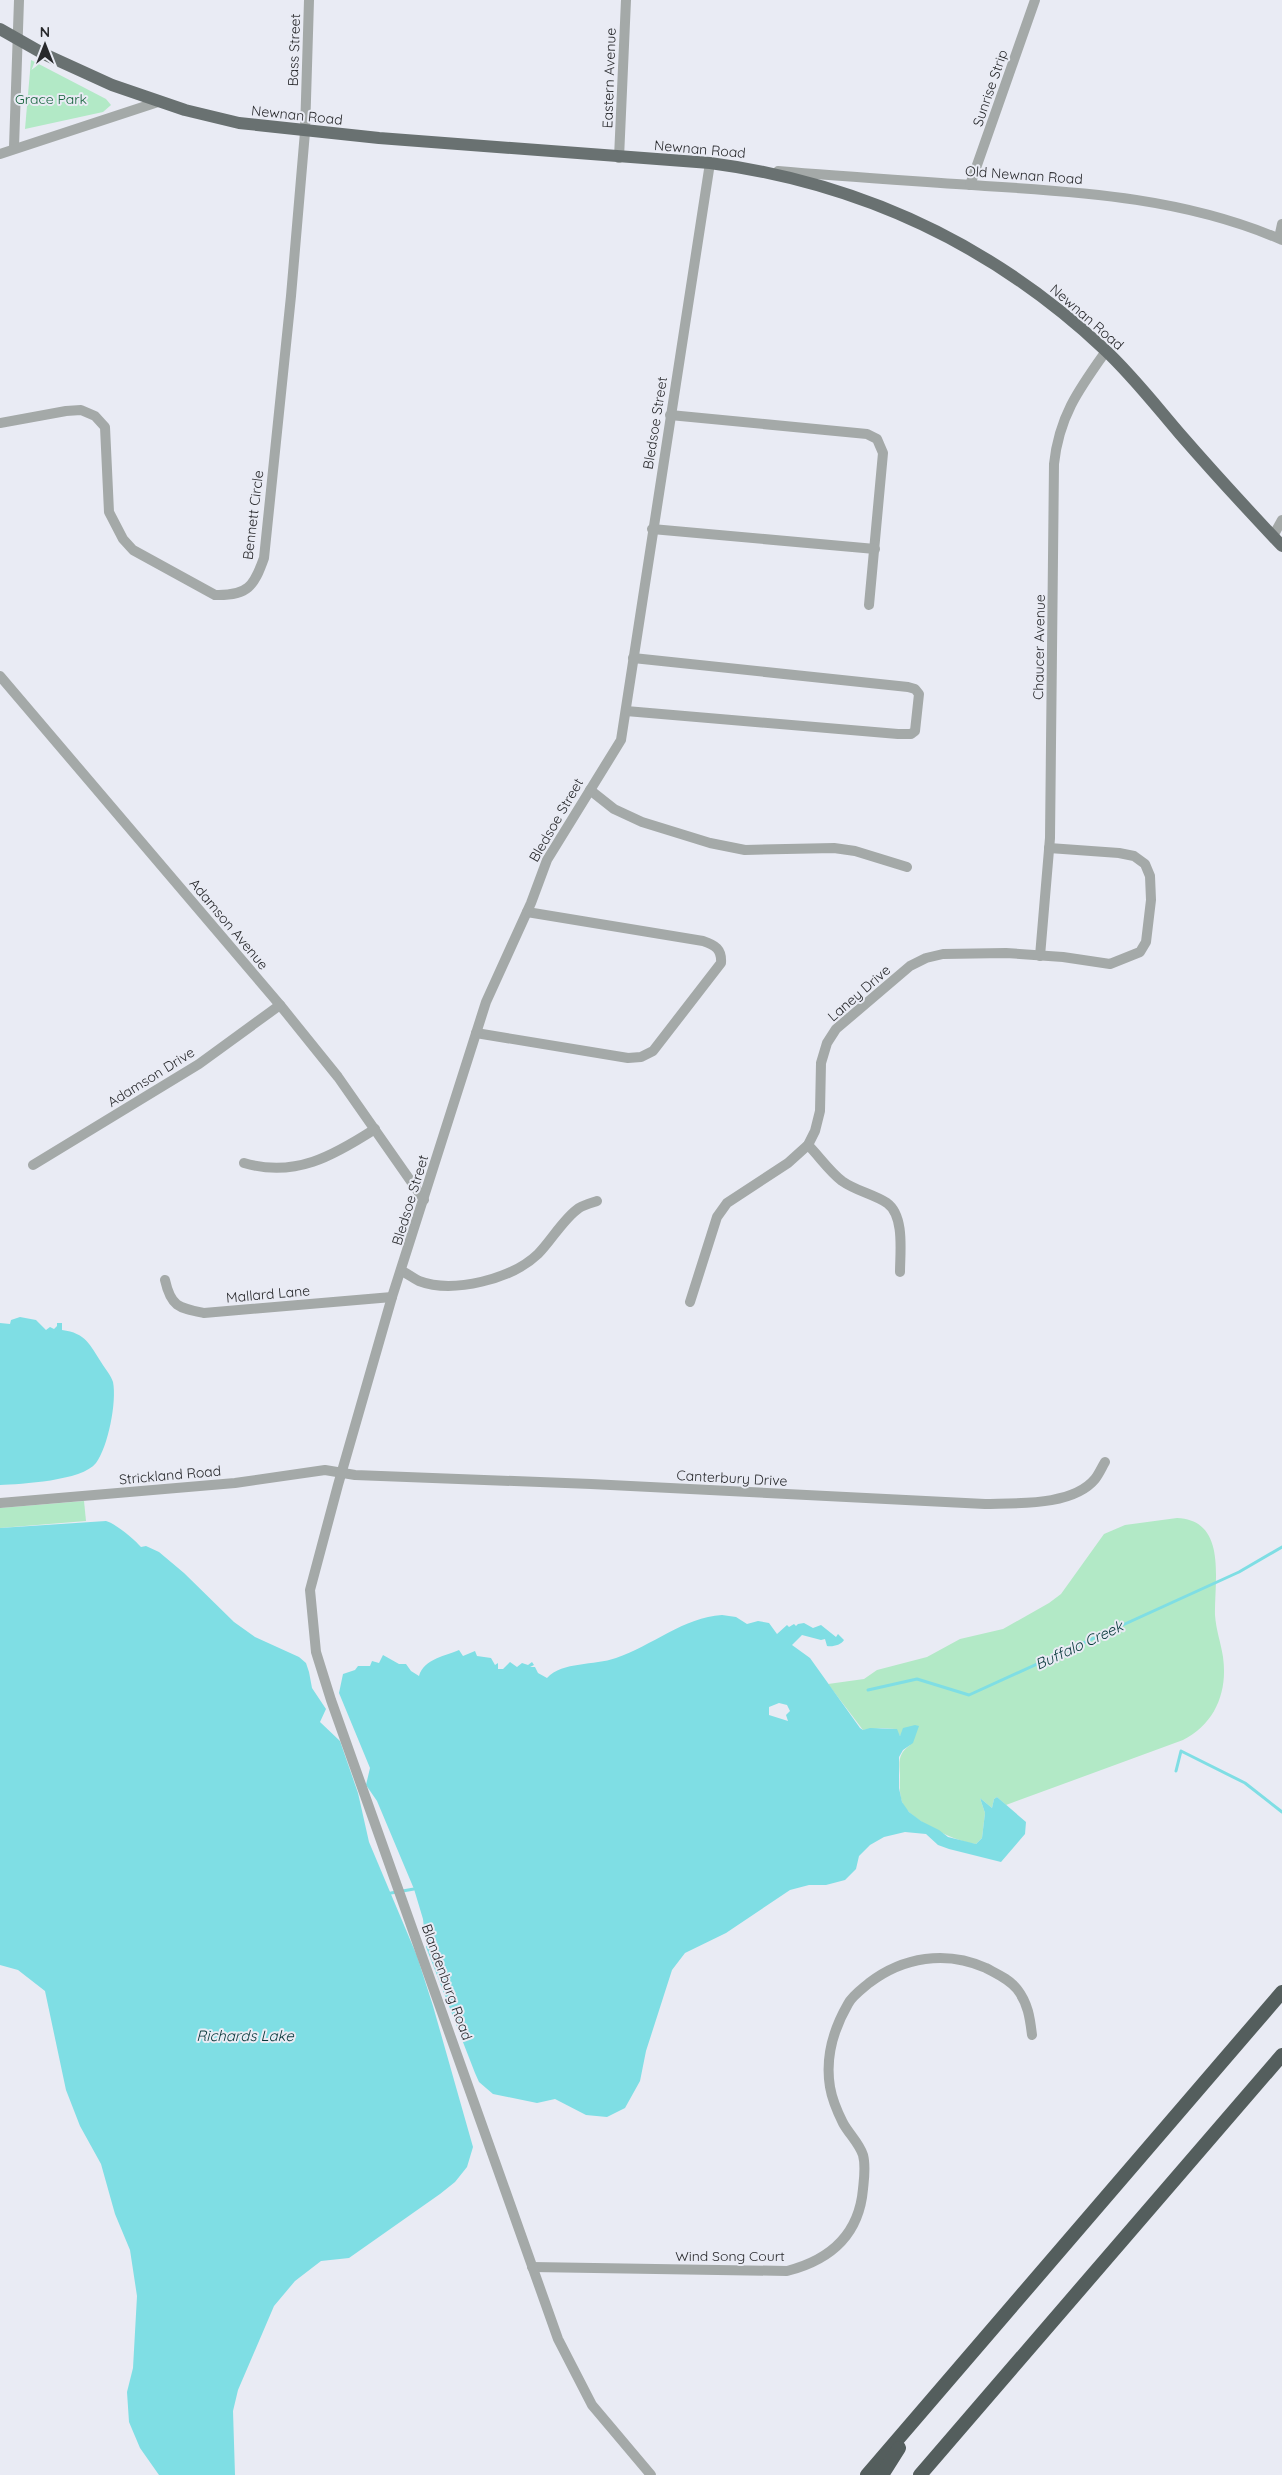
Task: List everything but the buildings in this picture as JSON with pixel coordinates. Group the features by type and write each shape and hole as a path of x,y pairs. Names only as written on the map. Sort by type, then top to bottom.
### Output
{"highway":[{"path":"867,2475 1282,1992"},
{"path":"920,2475 1282,2056"},
{"path":"882,2475 928,2404"}],"main road":[{"name":"Newnan Road","path":"0,29 19,41 89,76 158,102 239,124 305,132 619,158 710,163 759,170 812,182 877,203 940,232 1044,299 1106,351 1282,546"}],"street":[{"path":"14,147 20,0"},
{"name":"Bass Street","path":"305,132 310,0"},
{"name":"Eastern Avenue","path":"619,158 626,0"},
{"name":"Sunrise Strip","path":"970,185 1035,0"},
{"path":"0,154 14,147 158,102"},
{"name":"Bennett Circle","path":"0,423 66,411 81,410 95,416 105,427 109,512 123,539 133,550 216,595 230,596 244,591 256,581 264,558 291,296 305,132"},
{"name":"Bledsoe Street","path":"342,1472 392,1297 402,1271 486,1002 527,912 549,857 621,740 652,529 710,163"},
{"name":"Old Newnan Road","path":"759,170 1059,191 1176,206 1221,216 1280,239"},
{"path":"1280,239 1282,224"},
{"name":"Chaucer Avenue","path":"1040,956 1049,848 1056,443 1070,403 1106,351"},
{"path":"670,415 867,434 877,439 883,453 869,605"},
{"path":"1273,536 1282,520"},
{"path":"652,529 874,549"},
{"path":"626,711 898,734 911,734 915,731 919,694 915,689 908,687 634,658"},
{"name":"Adamson Avenue","path":"0,676 280,1005 338,1077 424,1200"},
{"path":"590,790 614,809 642,822 710,843 745,850 848,850 907,867"},
{"path":"1040,956 1110,964 1140,952 1146,942 1151,900 1150,876 1145,864 1134,856 1119,852 1049,848"},
{"path":"476,1033 564,1049 628,1058 641,1057 653,1051 721,963 722,954 717,946 703,940 527,912"},
{"name":"Laney Drive","path":"690,1302 717,1217 727,1203 788,1163 808,1145 815,1131 820,1112 821,1063 827,1043 836,1029 910,966 926,958 943,954 1006,953 1040,956"},
{"name":"Adamson Drive","path":"33,1165 199,1064 280,1005"},
{"path":"244,1163 261,1168 283,1168 316,1163 349,1146 375,1129"},
{"path":"808,1145 840,1180 858,1191 888,1204 895,1213 899,1225 900,1272"},
{"path":"402,1271 419,1280 434,1284 463,1284 493,1278 520,1267 537,1255 579,1208 597,1201"},
{"name":"Mallard Lane","path":"165,1280 169,1298 182,1309 204,1313 392,1297"},
{"name":"Canterbury Drive","path":"342,1472 355,1475 591,1484 984,1504 1050,1501 1075,1493 1094,1480 1105,1462"},
{"name":"Strickland Road","path":"0,1503 234,1482 325,1470 342,1472"},
{"name":"Blandenburg Road","path":"342,1472 310,1590 316,1652 331,1700 558,2339 592,2405 651,2475"},
{"name":"Wind Song Court","path":"532,2267 787,2271 806,2266 825,2256 842,2241 857,2219 865,2177 863,2156 844,2123 830,2089 828,2068 834,2030 849,2002 884,1972 908,1963 943,1957 963,1959 979,1965 1001,1975 1017,1989 1029,2012 1032,2035"}],"green space":[{"name":"Grace Park","path":"31,60 106,99 111,105 103,112 25,129"},
{"path":"84,1501 86,1521 0,1528 0,1508"},
{"path":"1177,1518 1193,1521 1204,1529 1211,1541 1215,1555 1215,1615 1224,1670 1221,1694 1217,1706 1203,1725 1183,1740 1006,1805 997,1797 994,1799 992,1808 980,1798 985,1813 982,1838 976,1844 958,1840 935,1829 906,1809 900,1795 899,1766 903,1752 910,1745 903,1732 900,1736 896,1729 863,1730 828,1684 864,1679 877,1670 927,1657 960,1639 1003,1629 1049,1603 1061,1594 1104,1534 1125,1525"}],"water":[{"path":"20,1317 36,1320 46,1330 50,1327 54,1329 57,1323 62,1323 62,1330 77,1334 86,1341 94,1350 112,1379 114,1391 113,1412 108,1436 100,1456 89,1469 65,1478 0,1485 0,1323 10,1324 11,1320"},
{"name":"Richards Lake","path":"106,1521 130,1536 141,1547 146,1546 159,1552 184,1573 234,1622 255,1637 299,1657 306,1663 312,1688 326,1709 320,1722 340,1741 358,1793 369,1842 417,1956 473,2147 467,2167 455,2182 440,2194 349,2258 321,2261 295,2281 274,2306 238,2390 233,2411 235,2475 159,2475 140,2448 129,2422 127,2392 133,2368 137,2296 130,2250 115,2214 101,2164 80,2126 66,2090 45,1991 18,1970 0,1965 0,1528"},
{"path":"722,1615 736,1617 747,1624 758,1621 769,1623 777,1634 787,1625 789,1627 794,1624 796,1626 804,1623 813,1628 821,1625 836,1637 838,1634 844,1640 834,1646 827,1646 825,1639 821,1640 802,1635 792,1645 810,1658 863,1730 870,1728 897,1729 900,1736 903,1728 919,1726 913,1743 903,1750 899,1757 899,1788 902,1802 909,1812 948,1837 976,1844 982,1838 985,1813 980,1798 992,1808 994,1799 997,1797 1026,1822 1025,1834 1001,1862 938,1845 926,1834 905,1832 884,1837 870,1845 859,1856 856,1869 845,1880 826,1885 809,1885 790,1890 726,1933 685,1953 672,1970 646,2051 640,2081 625,2108 607,2117 586,2115 555,2099 537,2103 493,2094 479,2082 475,2073 426,1947 429,1941 425,1937 423,1919 414,1889 377,1801 366,1785 370,1768 339,1693 343,1674 355,1670 358,1666 370,1666 372,1661 379,1663 383,1655 399,1664 406,1664 411,1671 419,1676 431,1661 459,1650 463,1656 475,1651 477,1656 491,1658 495,1665 498,1663 498,1669 503,1669 510,1662 517,1667 522,1663 528,1665 532,1662 534,1665 530,1667 535,1667 538,1673 547,1678 561,1669 570,1666 616,1658 681,1626 708,1617","holes":["779,1703 787,1705 790,1711 786,1715 788,1721 769,1715 769,1707"]}],"waterway":[{"name":"Buffalo Creek","path":"868,1690 917,1679 969,1695 1239,1572 1282,1547"},
{"path":"1176,1771 1181,1751 1245,1783 1282,1812"},
{"name":"Buffalo Creek","path":"391,1893 414,1889"}]}
